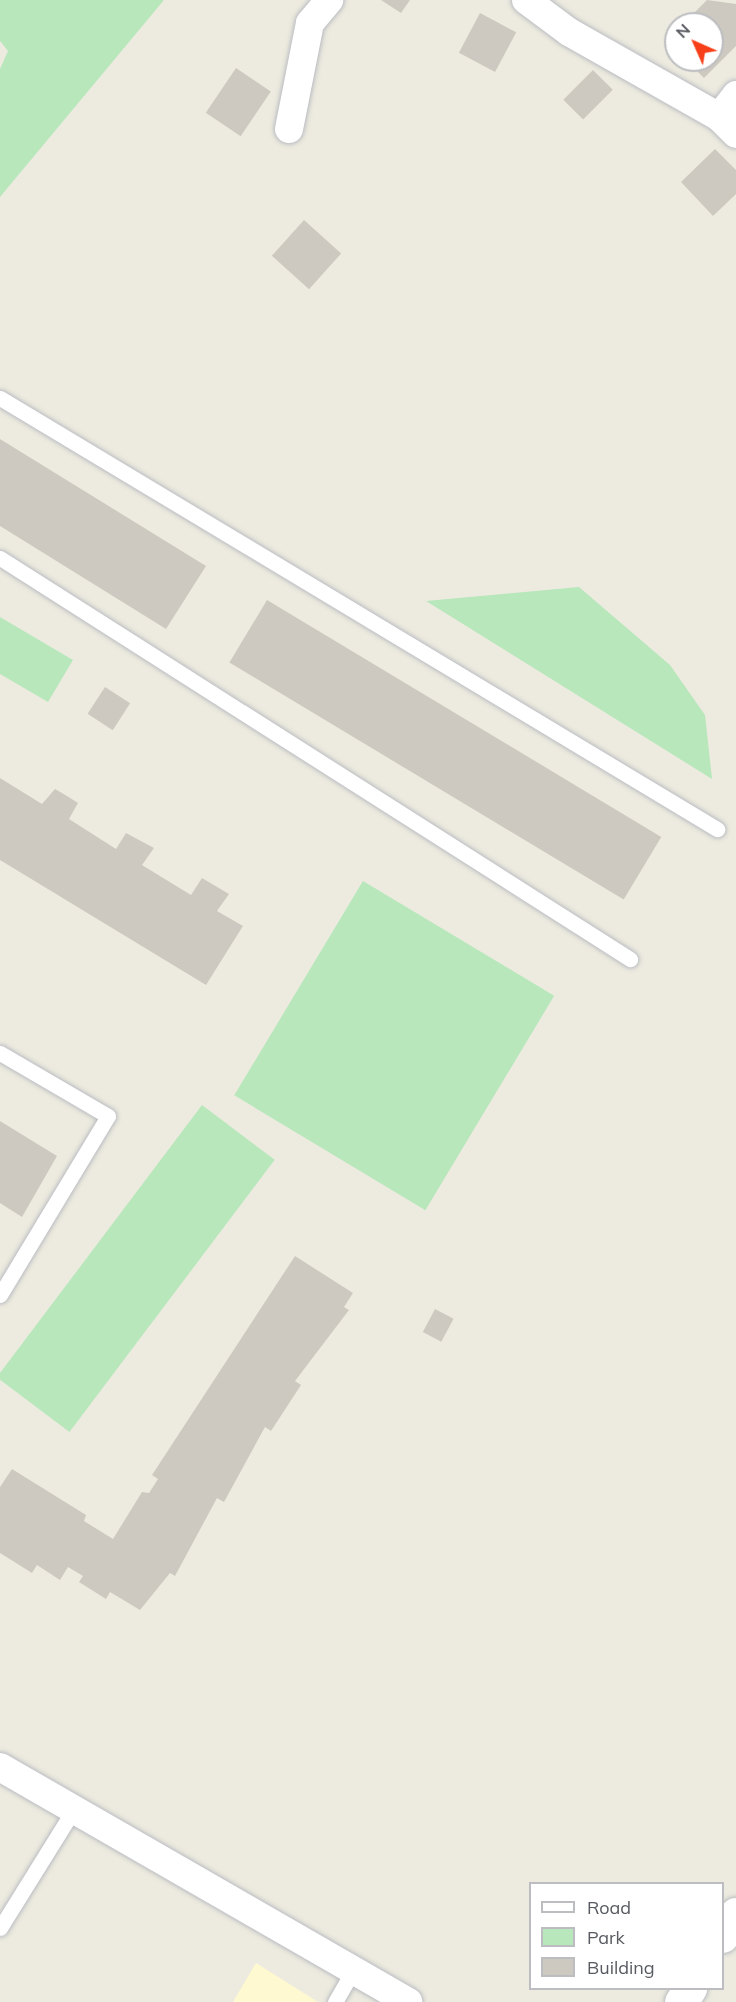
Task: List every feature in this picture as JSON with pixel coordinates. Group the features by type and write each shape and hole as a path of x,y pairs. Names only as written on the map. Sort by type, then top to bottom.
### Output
{"main road":[{"path":"724,1934 736,1914"}],"street":[{"path":"289,129 310,23 330,0"},
{"path":"526,0 569,32 730,115"},
{"path":"0,1767 408,2002"}],"lane":[{"path":"0,398 717,830"},
{"path":"0,558 630,959"},
{"path":"0,1053 108,1116 0,1295"},
{"path":"0,1928 74,1809"},
{"path":"335,2002 354,1969"}],"shaded area":[{"path":"256,1963 318,2002 233,2002"}],"green space":[{"path":"0,0 164,0 0,197 0,69 8,51 0,41"},
{"path":"579,587 670,665 705,715 712,779 426,601"},
{"path":"0,617 73,660 48,702 0,674"},
{"path":"363,881 554,996 425,1210 234,1095"},
{"path":"202,1105 275,1160 69,1432 0,1380 0,1373"}],"building":[{"path":"381,0 410,0 401,13"},
{"path":"707,0 736,4 736,46 724,58 724,12 695,12"},
{"path":"480,13 516,32 495,72 459,53"},
{"path":"236,68 271,91 241,136 206,113"},
{"path":"593,70 613,90 583,119 563,100"},
{"path":"698,72 710,72 704,78"},
{"path":"715,149 736,170 736,194 713,216 681,182"},
{"path":"304,220 341,253 309,289 272,256"},
{"path":"0,439 206,566 166,629 0,526"},
{"path":"267,600 661,837 624,899 229,663"},
{"path":"105,687 130,703 113,730 88,714"},
{"path":"0,778 42,804 55,789 67,796 78,803 69,819 116,849 126,833 154,848 142,865 191,895 202,878 229,894 217,911 243,926 206,985 0,860"},
{"path":"0,1121 57,1156 22,1217 0,1203"},
{"path":"295,1256 353,1293 344,1307 349,1310 295,1381 301,1385 271,1431 265,1427 224,1502 217,1498 175,1576 170,1573 140,1610 110,1592 106,1599 79,1582 83,1576 68,1567 60,1580 37,1565 32,1573 0,1553 0,1487 12,1469 86,1515 84,1521 113,1539 142,1492 149,1493 158,1479 152,1475"},
{"path":"435,1309 454,1319 441,1342 423,1332"}]}
